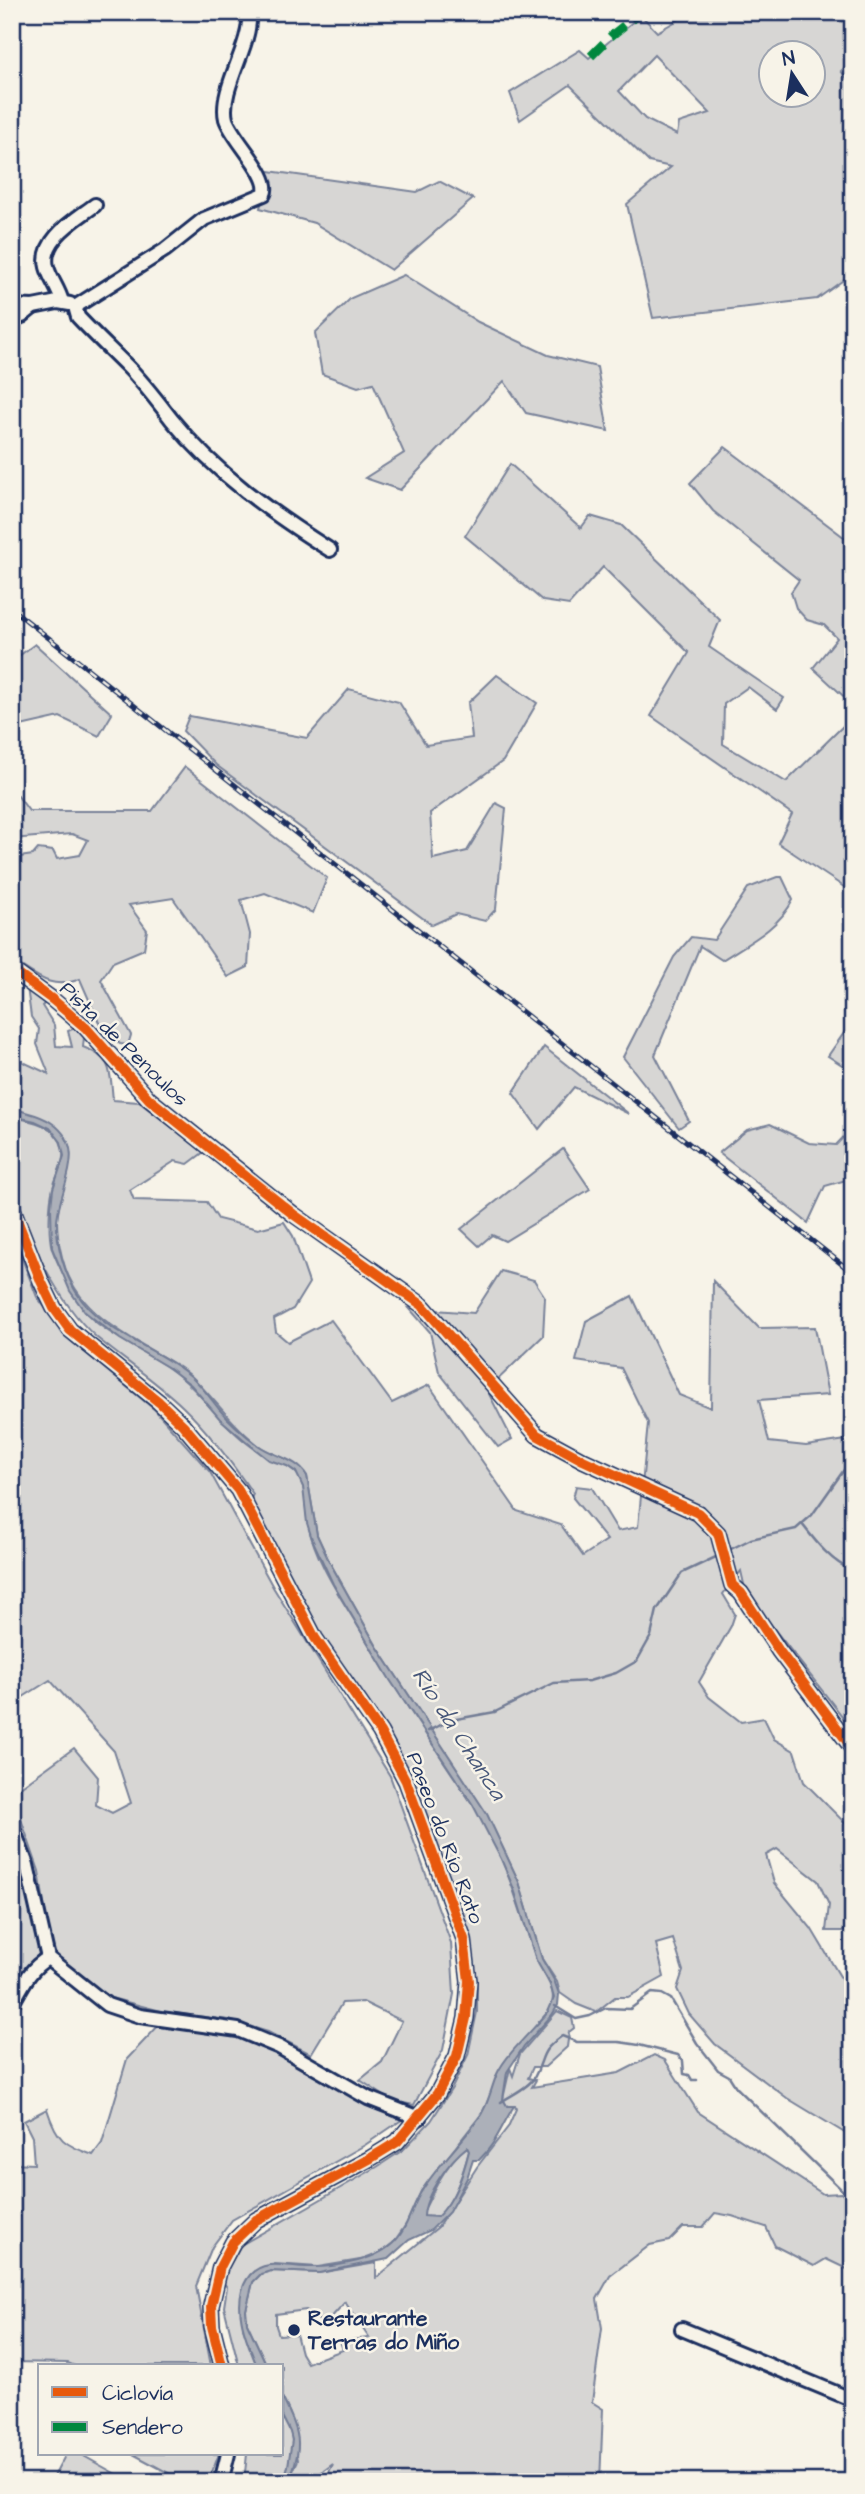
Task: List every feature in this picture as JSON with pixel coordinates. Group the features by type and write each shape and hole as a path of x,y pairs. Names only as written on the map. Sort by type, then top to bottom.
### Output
{"street":[{"path":"76,308 164,250 204,219 222,210 258,199 267,190 265,181 228,125 225,108 247,35 250,12"},
{"path":"62,302 48,270 48,252 65,228 95,205"},
{"path":"12,306 33,307 62,302 76,308"},
{"path":"12,320 33,307"},
{"path":"76,308 78,317 128,367 217,466 291,526 330,550"},
{"name":"Pista de Penoulos","path":"12,970 53,999 86,1028 149,1100 293,1214 422,1305 537,1435 583,1461 698,1513 718,1533 732,1585 741,1593 779,1651 853,1749"},
{"name":"Paseo do Río Rato","path":"12,1207 41,1281 54,1308 70,1330 175,1417 237,1490 315,1638 380,1732 406,1781 464,1939 469,1981 466,2018 457,2056 438,2094 397,2142 256,2220 233,2242 220,2267 211,2306 212,2326 222,2364"},
{"path":"12,1826 27,1865 48,1958 107,2005 140,2016 238,2030 279,2047 368,2098 419,2118"},
{"path":"12,2004 30,1973 48,1958"},
{"path":"682,2329 853,2400"},
{"path":"221,2482 228,2456"}],"shaded area":[{"path":"692,12 853,12 853,60 841,71 853,85 853,273 817,299 653,318 627,204 671,167 649,162 570,85 520,120 510,93 580,50 589,58 641,15 657,32","holes":["654,55 710,113 679,123 677,135 645,119 619,91"]},
{"path":"269,171 417,192 439,181 473,199 391,270 314,223 260,208"},
{"path":"404,275 478,322 548,355 597,367 608,431 526,413 504,381 400,490 365,478 404,453 373,383 358,387 322,374 315,333 351,298"},
{"path":"725,447 853,544 853,705 813,668 837,638 824,625 807,620 796,608 791,592 799,580 713,511 690,483"},
{"path":"510,464 581,528 590,516 621,525 720,620 709,647 784,698 777,709 748,687 724,704 723,744 786,782 845,724 853,712 853,893 778,843 792,814 651,716 689,653 603,567 569,605 543,601 465,536"},
{"path":"35,644 112,714 99,736 60,717 12,728 12,661"},
{"path":"497,675 537,703 503,761 430,813 433,859 467,851 496,803 506,808 496,909 485,921 456,914 432,925 216,765 183,731 189,716 307,738 349,689 399,702 426,745 472,738 468,703"},
{"path":"185,767 327,878 313,913 265,893 241,900 250,934 248,967 228,977 173,898 129,905 147,930 144,949 113,962 101,980 131,1035 128,1045 120,1044 100,1025 80,979 61,983 44,980 12,960 12,858 33,855 38,849 53,851 57,859 80,855 88,840 72,834 12,839 12,788 29,811 152,811"},
{"path":"782,877 793,900 787,910 762,934 722,960 700,946 655,1055 689,1121 679,1128 623,1057 674,957 691,937 714,940 748,888"},
{"path":"27,987 47,1001 42,1006 54,1025 56,1046 72,1047 68,1031 77,1027 84,1037 83,1047 105,1061 110,1074 113,1100 139,1102 204,1152 188,1164 175,1161 130,1190 134,1200 207,1202 218,1219 258,1229 284,1222 293,1236 309,1283 293,1309 274,1319 276,1332 288,1342 331,1320 392,1403 429,1385 517,1511 561,1525 583,1556 607,1540 573,1498 576,1486 592,1488 618,1531 638,1527 648,1423 621,1368 576,1361 586,1321 632,1296 679,1395 711,1408 713,1281 759,1328 815,1327 828,1395 759,1400 769,1442 806,1446 853,1439 853,1615 846,1615 853,1645 853,1730 746,1593 741,1571 723,1594 735,1614 731,1626 699,1682 709,1697 741,1722 764,1718 774,1739 794,1751 804,1782 846,1824 853,1836 853,1934 849,1931 826,1931 829,1905 818,1881 777,1849 766,1855 774,1883 811,1928 841,1978 853,1970 853,2138 787,2098 715,2044 689,2014 677,1989 683,1971 673,1939 656,1944 664,1977 628,1997 615,1997 596,2012 576,2004 560,1993 557,1982 542,1959 519,1882 487,1815 376,1645 329,1561 317,1535 307,1476 288,1461 258,1445 191,1376 96,1313 84,1301 67,1274 57,1229 58,1208 70,1161 66,1137 12,1108 12,1049 23,1062 49,1074 37,1044 39,1029 31,1017"},
{"path":"853,1020 853,1072 828,1056"},
{"path":"544,1047 629,1114 574,1087 539,1129 513,1093"},
{"path":"12,1108 52,1123 69,1145 71,1157 57,1221 62,1258 76,1292 100,1319 192,1377 223,1414 258,1445 303,1470 307,1476 317,1535 329,1561 376,1645 487,1814 519,1882 542,1959 559,1994 558,2005 552,2015 524,2046 507,2072 503,2099 507,2106 514,2106 490,2147 479,2160 473,2160 449,2212 431,2230 409,2240 388,2259 319,2273 271,2271 261,2274 253,2282 246,2310 247,2323 266,2364 256,2364 242,2320 241,2296 250,2275 269,2265 316,2267 351,2263 374,2255 392,2244 402,2232 429,2180 480,2116 501,2066 548,2012 554,1998 550,1984 536,1960 514,1889 473,1805 390,1680 333,1584 312,1539 307,1523 303,1487 296,1472 269,1460 255,1449 220,1419 191,1385 169,1368 120,1339 85,1312 70,1291 52,1248 53,1189 64,1156 61,1142 50,1128 35,1121 12,1116","holes":["467,2147 469,2151 461,2178 449,2203 437,2217 424,2216 425,2207 440,2178"]},
{"path":"12,1116 45,1126 56,1135 62,1147 63,1159 51,1202 51,1243 58,1263 83,1309 99,1325 181,1378 243,1440 290,1468 302,1482 312,1538 323,1567 389,1678 492,1837 535,1956 552,1991 552,2005 548,2012 503,2064 483,2112 421,2191 407,2223 393,2243 377,2255 366,2259 318,2267 275,2264 250,2275 243,2328 256,2364 238,2364 224,2307 227,2287 221,2280 241,2245 377,2167 403,2150 431,2121 452,2088 468,2055 477,2012 477,1981 469,1936 459,1904 397,1748 312,1621 250,1501 253,1494 220,1449 183,1407 96,1337 69,1306 44,1267 25,1224 13,1185"},
{"path":"770,1124 809,1143 836,1145 853,1127 853,1178 825,1186 808,1223 719,1153 747,1130"},
{"path":"563,1149 590,1189 505,1241 492,1235 479,1246 461,1229"},
{"path":"12,1233 37,1297 70,1340 155,1410 210,1472 273,1587 390,1776 451,1943 454,1994 443,2050 414,2105 392,2101 360,2080 382,2062 402,2021 363,2002 342,2003 311,2054 268,2032 229,2020 165,2012 111,1998 68,1967 51,1948 39,1871 12,1793 74,1748 98,1777 96,1805 112,1813 131,1803 114,1751 50,1680 12,1704"},
{"path":"501,1271 534,1280 545,1297 543,1336 487,1390 512,1439 498,1447 439,1372 430,1332 409,1308 474,1313"},
{"path":"12,1836 41,1950 12,2000"},
{"path":"557,2011 572,2018 574,2028 569,2032 567,2047 545,2067 533,2067 528,2078 536,2080 532,2087 619,2073 654,2055 665,2060 698,2112 823,2194 841,2193 853,2203 853,2272 826,2259 814,2266 775,2246 766,2227 715,2213 703,2227 683,2227 669,2241 650,2245 610,2276 597,2299 602,2328 592,2402 603,2409 600,2482 324,2482 333,2464 308,2482 288,2482 298,2460 290,2414 284,2401 284,2364 266,2364 247,2323 246,2310 253,2282 261,2274 271,2271 319,2273 376,2263 376,2278 438,2227 477,2167 508,2127 516,2109 515,2106 507,2106 503,2099 510,2068 513,2076 520,2054","holes":["345,2302 369,2338 340,2341 343,2350 307,2363 296,2334 279,2335 276,2314 306,2310 321,2322 329,2320"]},
{"path":"160,2024 239,2037 282,2054 368,2105 403,2119 365,2145 232,2220 212,2247 196,2286 211,2364 12,2362 12,2244 20,2215 12,2209 12,2163 34,2164 32,2137 24,2121 47,2109 54,2128 63,2140 93,2155 102,2143 127,2059"},
{"path":"467,2147 469,2151 466,2162 452,2198 438,2218 418,2229 416,2223 443,2174"},
{"path":"284,2402 296,2429 298,2448 288,2482 283,2482 292,2440 284,2420"},
{"path":"284,2420 292,2437 292,2444 283,2482 233,2482 245,2473 247,2456 284,2456"},
{"path":"65,2456 84,2456 130,2482 51,2482"},
{"path":"137,2456 218,2456 208,2482 185,2482"}],"waterway":[{"path":"727,1551 751,1539 796,1529 812,1515 846,1467 853,1462"},
{"path":"802,1524 831,1557 853,1571"},
{"name":"Río da Chanca","path":"428,1731 451,1720 495,1712 554,1683 589,1681 616,1673 637,1661 651,1636 657,1610 682,1573 718,1556"},
{"path":"555,2006 576,2019 606,2008 630,2009 652,1993 671,1999 697,2043 718,2070 729,2076 736,2087 843,2191 853,2191"},
{"path":"501,2102 531,2082 546,2051 562,2036 577,2042 639,2045 678,2055 683,2061 684,2074 697,2080"}],"railway":[{"path":"12,609 853,1273"}],"marked path":[{"path":"591,56 641,12"}],"cycle path":[{"path":"12,970 86,1028 149,1099 293,1214 422,1305 537,1435 583,1460 698,1513 718,1533 732,1585 741,1593 779,1651 853,1749"},
{"path":"12,1207 41,1281 54,1308 70,1330 159,1402 183,1425 238,1490 315,1638 380,1732 406,1781 464,1939 469,1981 466,2018 457,2056 437,2094 397,2142 256,2220 233,2242 220,2267 211,2306 212,2326 222,2364"}],"place":[{"name":"Restaurante Terras do Miño","path":"294,2330"}]}
